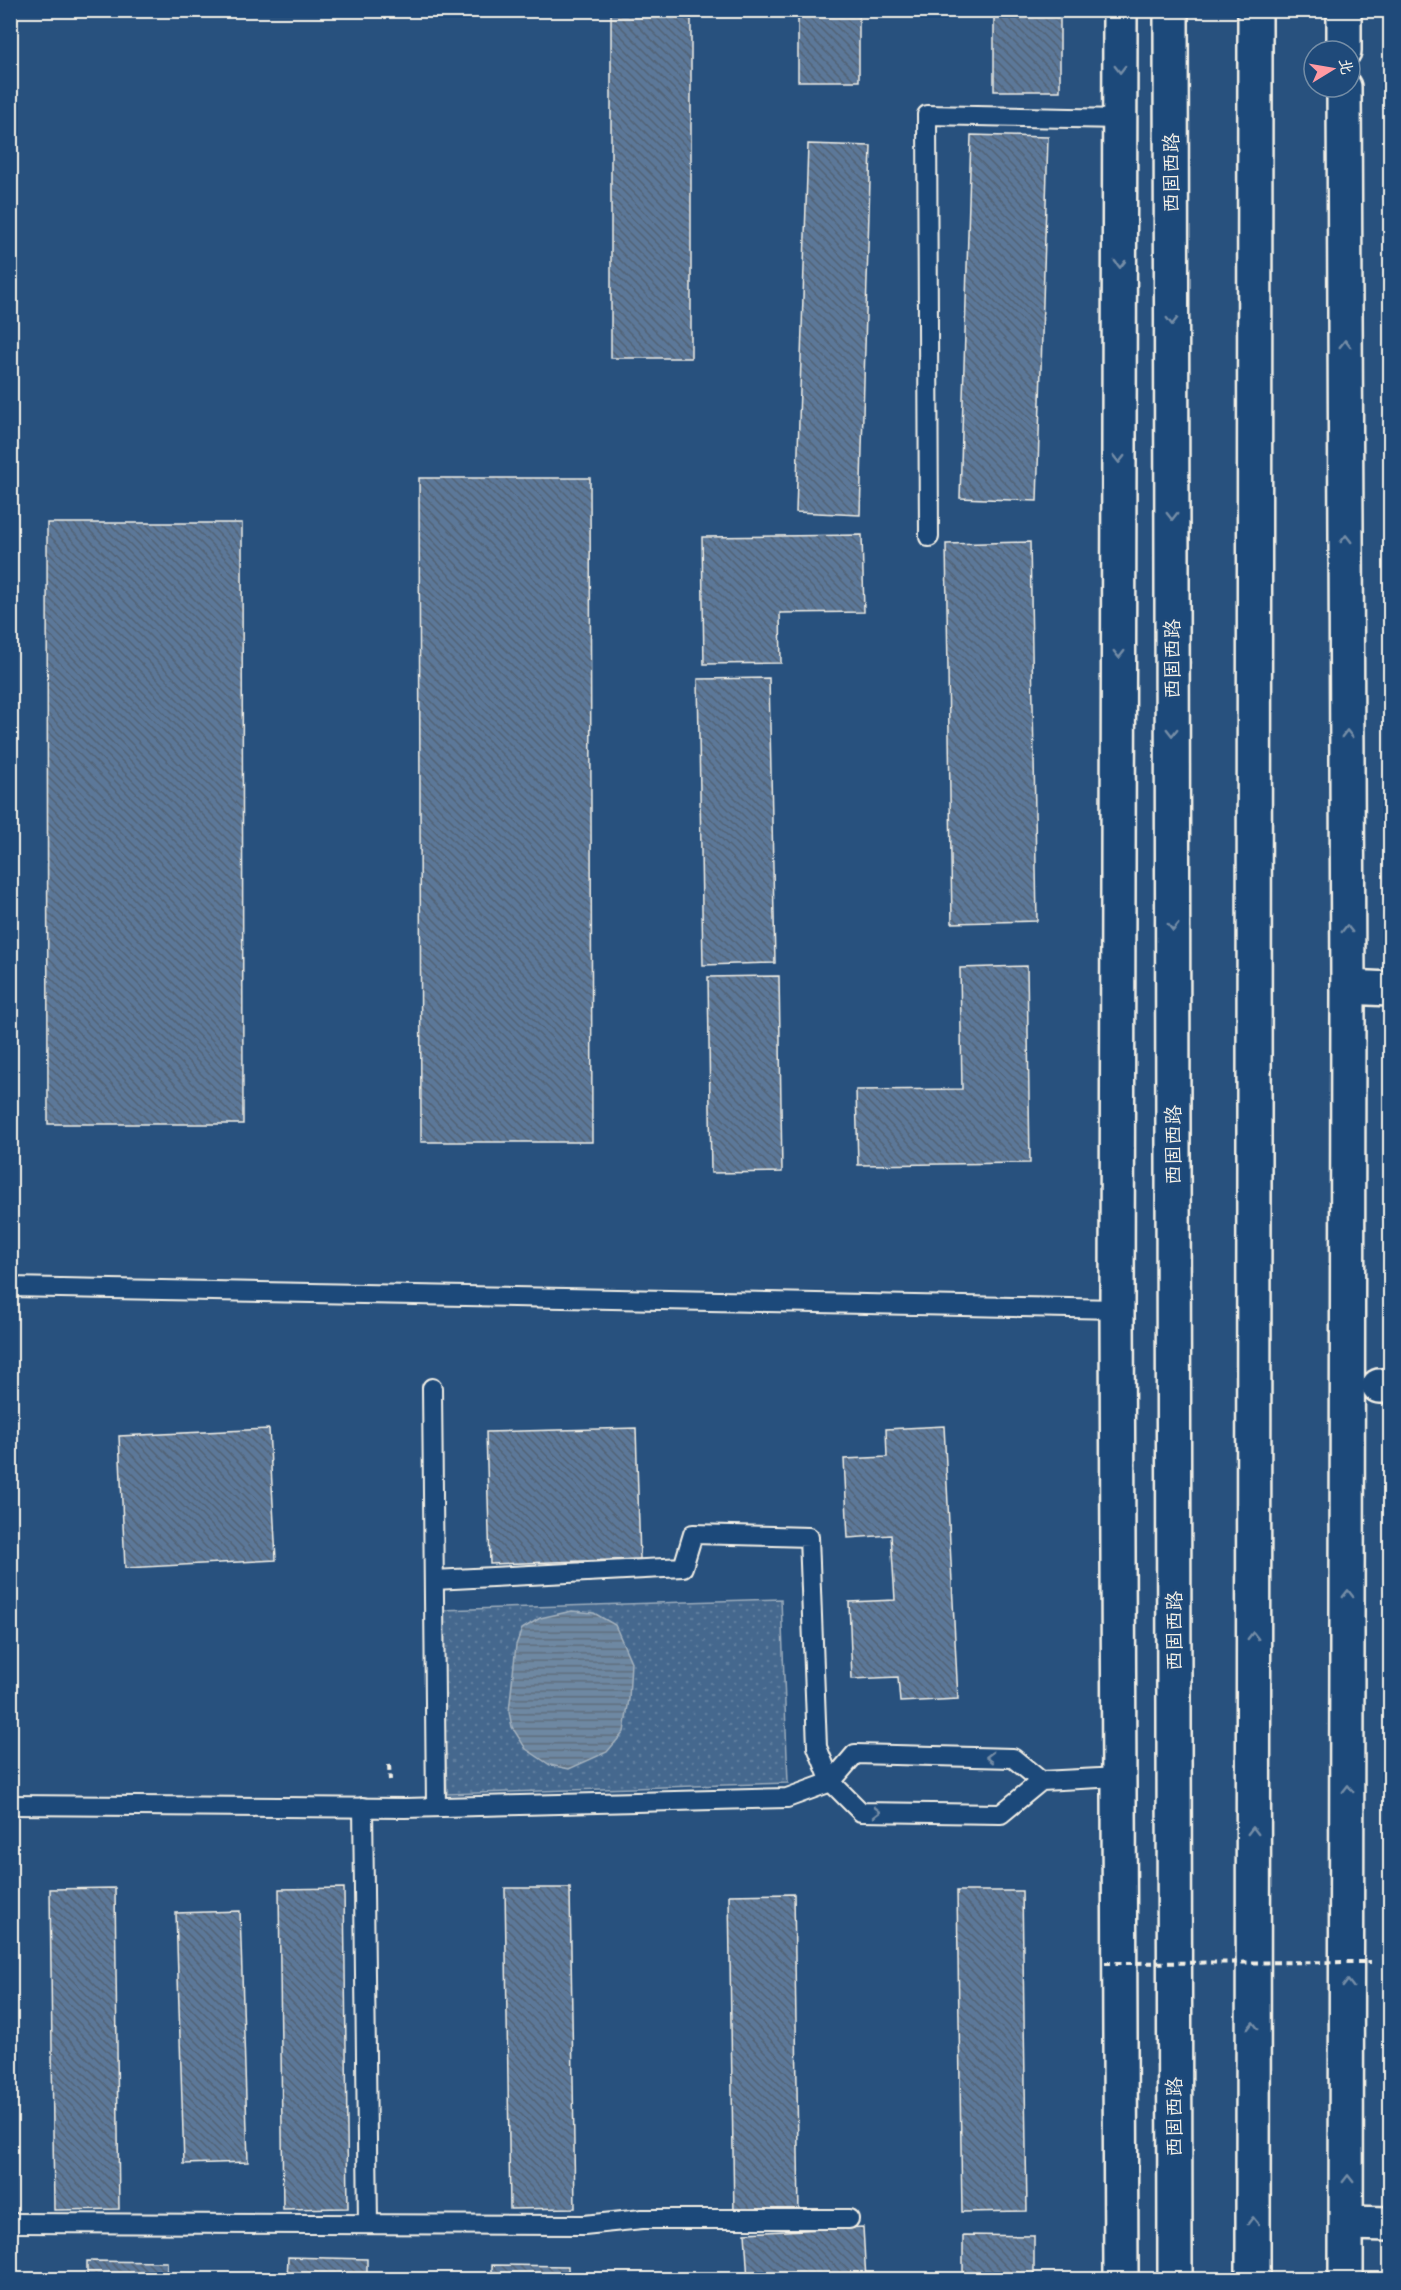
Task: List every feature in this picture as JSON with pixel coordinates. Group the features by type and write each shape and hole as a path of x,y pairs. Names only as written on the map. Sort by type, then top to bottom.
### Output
{"street":[{"path":"1120,10 1117,1309 1121,2280"},
{"name":"西固西路","path":"1171,10 1175,2280"},
{"path":"1253,2280 1255,10"},
{"path":"1344,10 1344,39"},
{"path":"1344,99 1348,987 1348,2223 1346,2280"},
{"path":"1348,987 1390,989"},
{"path":"1348,2223 1390,2224"}],"lane":[{"path":"929,537 927,115 1120,119"},
{"path":"10,1287 1117,1309"},
{"path":"432,1388 436,1807"},
{"path":"434,1580 683,1567 693,1534 809,1537 817,1747 831,1782 861,1812 1000,1814 1041,1781 1119,1777"},
{"path":"10,1805 436,1807 787,1798 831,1782 855,1754 1013,1758 1041,1781"},
{"path":"363,1807 368,2224"},
{"path":"10,2223 584,2225 642,2219 849,2219"}],"path":[{"path":"1105,1963 1371,1962"}],"shaded area":[{"path":"781,1599 788,1783 447,1794 441,1610"},
{"path":"572,1611 594,1613 615,1625 631,1662 624,1732 607,1752 569,1769 550,1765 526,1749 512,1727 509,1712 516,1645 522,1629 540,1618"}],"building":[{"path":"611,10 691,10 691,358 611,358"},
{"path":"798,10 859,10 859,81 798,81"},
{"path":"994,10 1060,10 1060,91 994,91"},
{"path":"971,135 1048,137 1037,501 960,498"},
{"path":"808,144 871,146 860,515 796,512"},
{"path":"419,478 590,478 592,1142 421,1142"},
{"path":"47,523 242,523 243,1124 48,1124"},
{"path":"862,535 864,612 780,613 781,663 704,664 702,537"},
{"path":"1030,542 1037,921 952,923 946,544"},
{"path":"769,678 775,963 703,965 698,679"},
{"path":"1027,966 1030,1163 858,1165 856,1090 962,1089 960,968"},
{"path":"779,976 782,1172 711,1173 708,977"},
{"path":"944,1426 958,1699 900,1702 898,1677 852,1679 849,1602 895,1600 891,1535 848,1538 844,1459 887,1457 886,1429"},
{"path":"636,1428 640,1559 490,1564 486,1432"},
{"path":"269,1429 276,1560 125,1568 119,1436"},
{"path":"115,1888 119,2209 54,2210 50,1889"},
{"path":"344,1888 348,2208 283,2209 279,1889"},
{"path":"505,1888 570,1888 575,2208 510,2209"},
{"path":"957,1891 1022,1891 1027,2211 962,2212"},
{"path":"794,1894 799,2215 734,2216 729,1895"},
{"path":"240,1911 248,2162 184,2164 176,1913"},
{"path":"863,2227 866,2280 748,2280 745,2233"},
{"path":"963,2235 1034,2236 1034,2280 963,2280"},
{"path":"288,2257 367,2259 367,2280 287,2280"},
{"path":"87,2261 167,2262 167,2280 87,2280"},
{"path":"492,2265 568,2266 568,2280 492,2280"}]}
